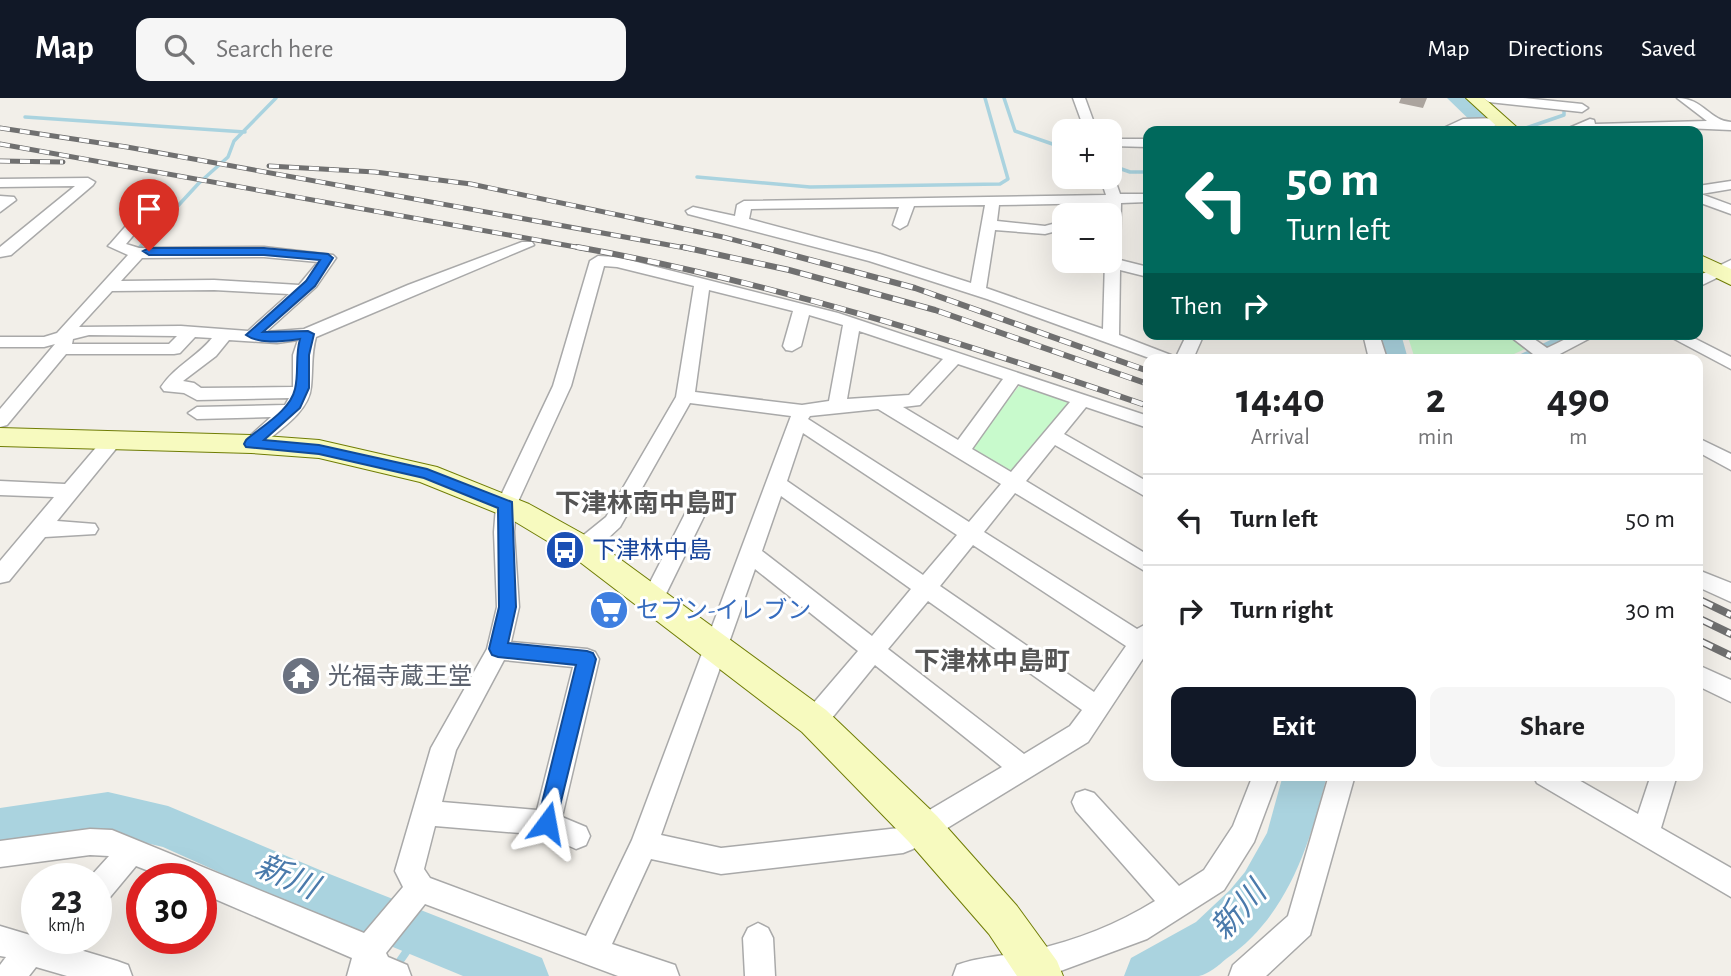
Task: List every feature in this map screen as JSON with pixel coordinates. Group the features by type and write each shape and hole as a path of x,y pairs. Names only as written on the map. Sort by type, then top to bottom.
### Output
{"street":[{"path":"1079,98 1087,119"},
{"path":"1474,98 1492,126"},
{"path":"1489,98 1581,103 1593,126"},
{"path":"1683,98 1727,125"},
{"path":"1456,126 1463,123 1492,126"},
{"path":"1660,126 1727,125"},
{"path":"1122,143 1143,143"},
{"path":"0,183 93,178 6,252 0,252"},
{"path":"1037,182 1043,199"},
{"path":"1703,189 1731,185"},
{"path":"1111,189 1114,203"},
{"path":"742,221 744,205 1143,198"},
{"path":"1703,199 1731,211"},
{"path":"0,200 9,200 0,208"},
{"path":"978,289 993,200"},
{"path":"900,225 908,202"},
{"path":"693,211 857,251 978,289 1156,354"},
{"path":"167,214 138,222 116,246 138,253 264,252 328,258 303,290 253,335"},
{"path":"989,225 1045,230 1052,228"},
{"path":"0,342 174,349 190,332 277,338 308,334 414,288 527,245"},
{"path":"0,421 63,343 65,333 138,253"},
{"path":"217,887 376,962 414,895 409,871 444,748 498,649 508,607 504,532 506,506 562,386 598,261 617,262 802,309 956,356 1143,420"},
{"path":"1122,265 1143,271"},
{"path":"1111,337 1113,273"},
{"path":"583,548 613,522 685,397 702,283"},
{"path":"107,286 214,285 303,290"},
{"path":"792,346 802,309"},
{"path":"837,405 852,324"},
{"path":"225,333 210,352 178,375 170,387 188,387 197,394 300,392"},
{"path":"251,444 290,411 300,392 302,355 308,334"},
{"path":"1523,340 1541,354"},
{"path":"1551,354 1578,340"},
{"path":"1683,340 1731,365"},
{"path":"800,416 837,405 914,401 956,356"},
{"path":"960,451 1015,376"},
{"path":"685,397 800,416 971,533 1143,637"},
{"path":"814,722 1083,398"},
{"path":"884,404 1143,562"},
{"path":"197,413 290,411"},
{"path":"593,953 643,844 800,416"},
{"path":"1052,435 1143,488"},
{"path":"0,438 251,444 319,449 427,474 506,506 583,548 814,722 923,829 1003,920 1038,970"},
{"path":"1,575 8,557 38,529 112,441"},
{"path":"1703,447 1731,464"},
{"path":"776,482 1098,708"},
{"path":"0,488 70,491"},
{"path":"652,600 699,506"},
{"path":"38,529 88,529"},
{"path":"750,553 1023,768"},
{"path":"1703,580 1731,592"},
{"path":"643,844 721,860 903,840 1079,734 1143,640"},
{"path":"498,649 587,659 547,823"},
{"path":"1703,678 1731,692"},
{"path":"968,976 1038,970 1071,954 1137,929 1214,880 1244,833 1264,781"},
{"path":"1244,976 1300,925 1340,781"},
{"path":"1562,781 1731,883"},
{"path":"1646,834 1662,781"},
{"path":"1085,802 1176,904"},
{"path":"424,813 547,823 576,836"},
{"path":"0,853 90,842 112,843 163,863"},
{"path":"112,873 132,850"},
{"path":"414,895 664,976"},
{"path":"758,938 760,976"},
{"path":"0,941 21,944"},
{"path":"10,976 37,954"},
{"path":"51,954 69,970 117,976"}],"green space":[{"path":"1409,340 1516,340 1527,348 1514,354 1413,354"},
{"path":"1019,386 1027,386 1068,402 1070,406 1016,470 1008,470 974,451 973,444"}],"waterway":[{"path":"243,132 276,98"},
{"path":"697,177 810,187 1000,184 1008,179 985,98"},
{"path":"1004,98 1015,131 1052,144"},
{"name":"新川","path":"1457,98 1488,126"},
{"path":"1532,126 1564,115 1564,109"},
{"path":"25,117 243,132"},
{"path":"139,248 199,183 228,157 234,141 243,132"},
{"path":"1122,169 1143,172"},
{"name":"新川","path":"1389,340 1393,354"},
{"path":"1527,354 1556,340"},
{"name":"新川","path":"1149,976 1173,965 1214,939 1247,907 1262,888 1286,843 1303,781"},
{"name":"新川","path":"0,829 108,813 168,827 318,893 524,976"},
{"path":"395,968 420,932"}],"railway":[{"path":"0,128 127,147 691,249"},
{"path":"0,144 587,249"},
{"path":"0,161 63,162"},
{"path":"269,166 375,172 471,184 769,249"},
{"path":"577,247 722,278 866,316 1143,404"},
{"path":"683,247 789,270 935,310 1143,382"},
{"path":"762,247 915,288 1143,369"},
{"path":"1703,601 1731,615"},
{"path":"1703,620 1731,634"},
{"path":"1703,642 1731,656"}],"place":[{"name":"下津林中島","path":"565,550"},
{"name":"セブン-イレブン","path":"609,610"},
{"name":"光福寺蔵王堂","path":"301,676"}],"district":[{"name":"下津林南中島町","path":"646,503"},
{"name":"下津林中島町","path":"992,661"}],"route":[{"path":"149,251 264,252 328,258 310,284 253,335 277,338 308,334 302,355 302,388 293,408 251,444 319,449 427,474 506,506 504,532 508,607 498,649 587,659 547,823"}]}
